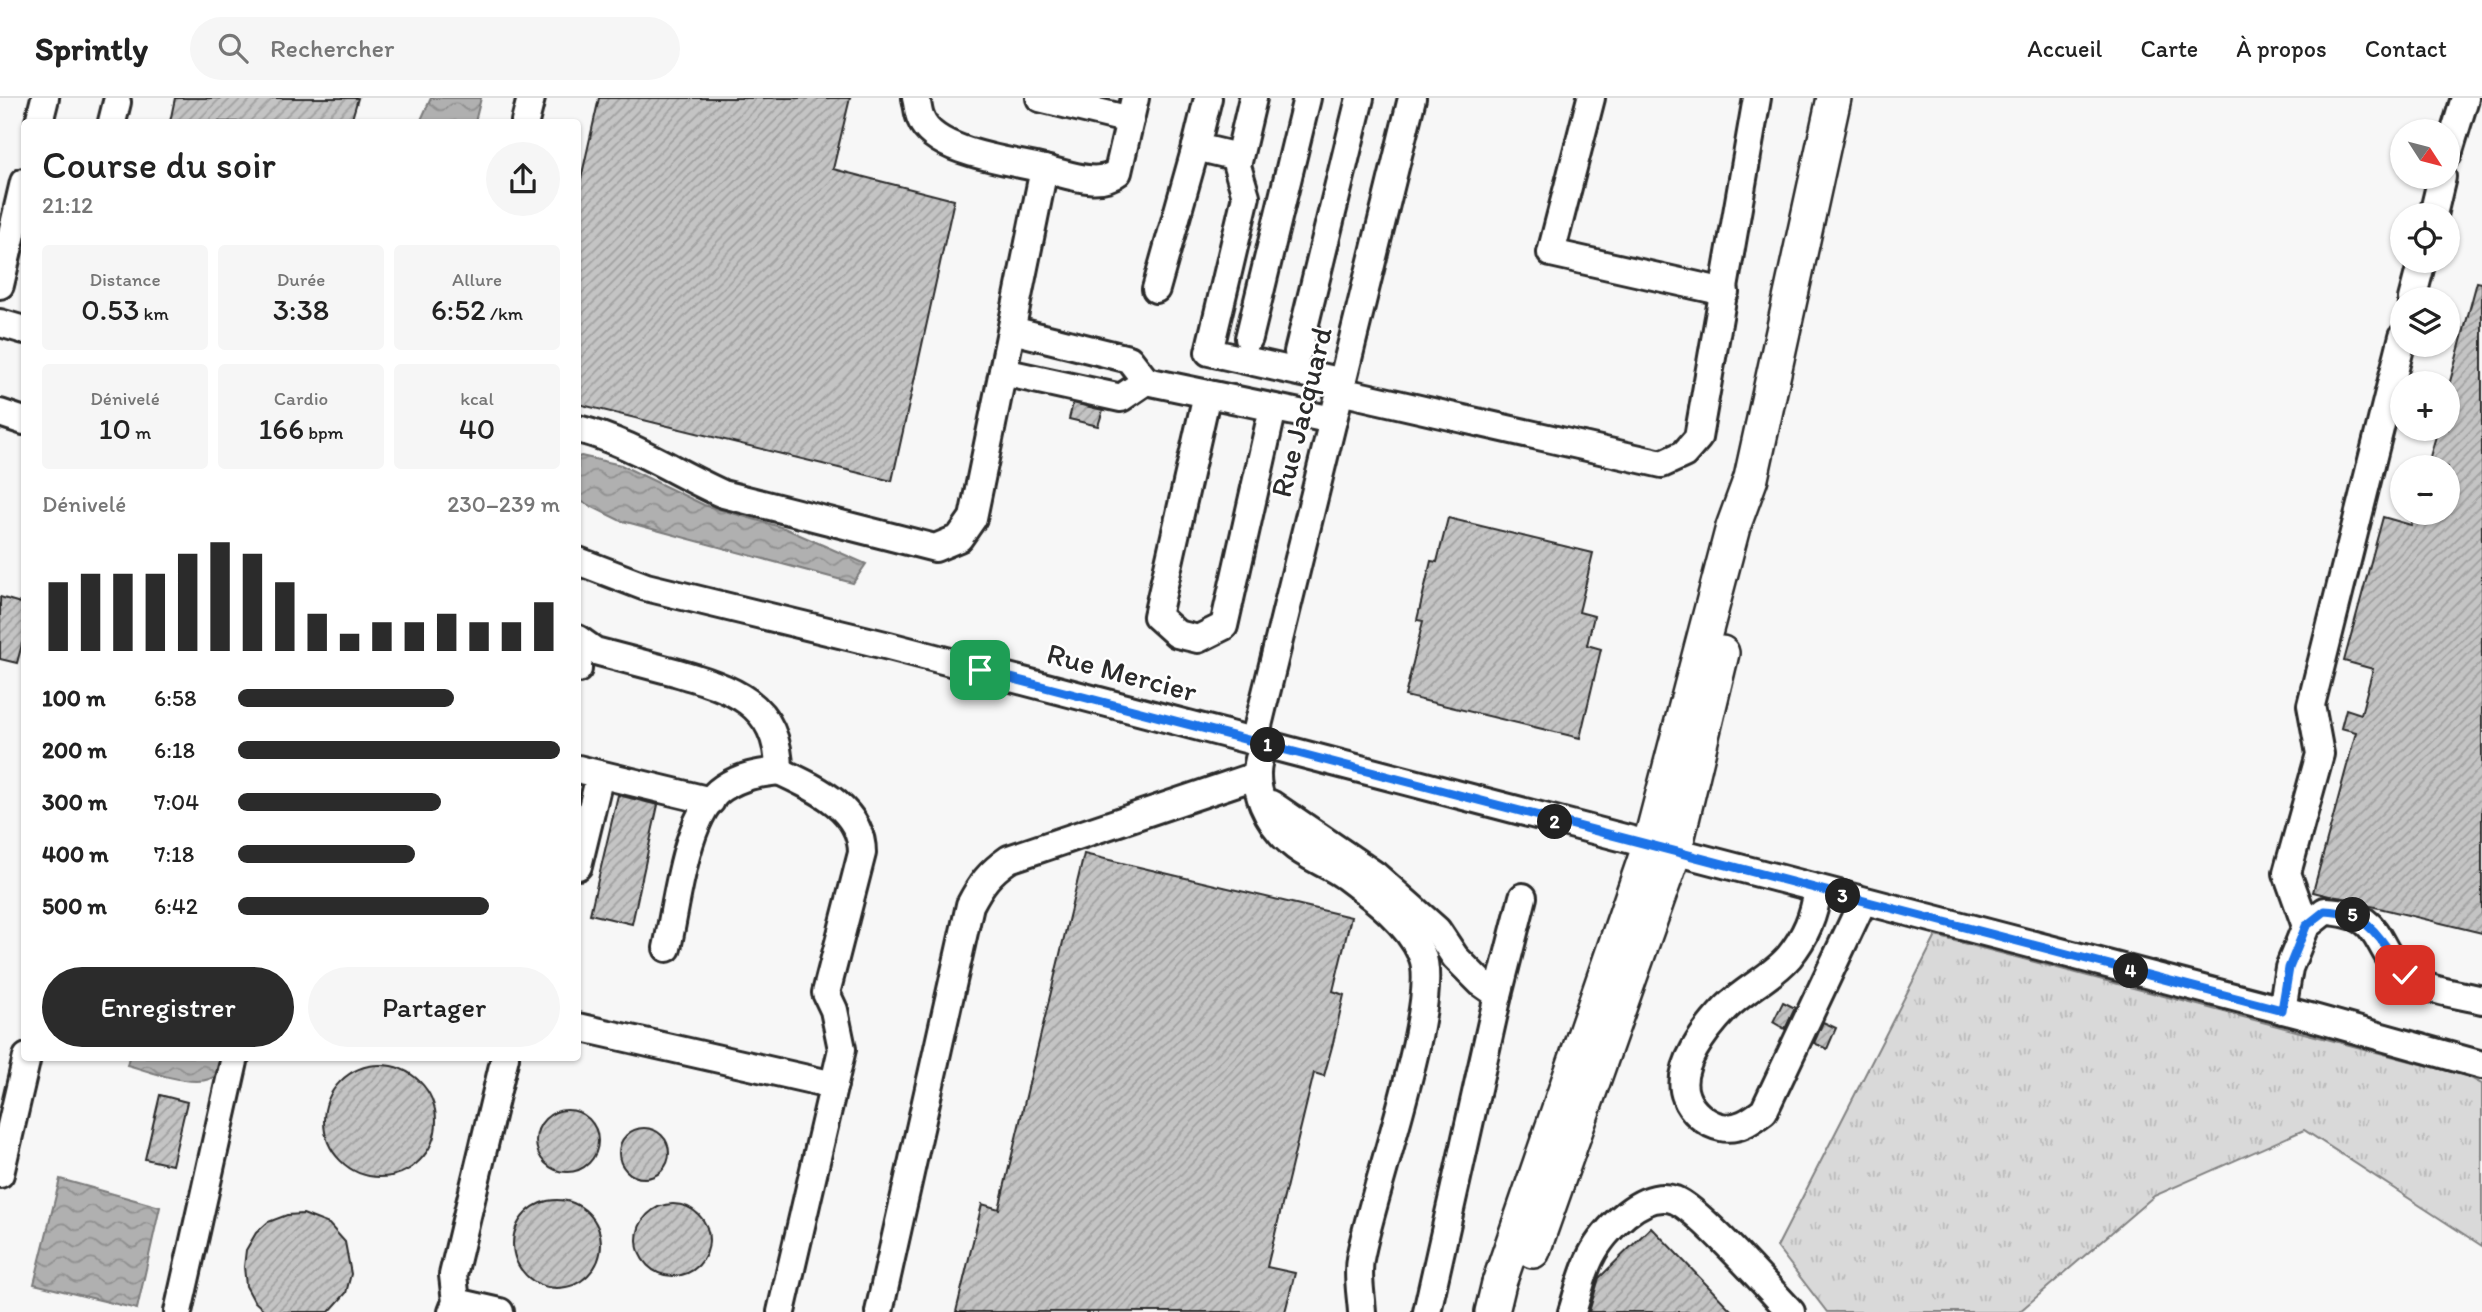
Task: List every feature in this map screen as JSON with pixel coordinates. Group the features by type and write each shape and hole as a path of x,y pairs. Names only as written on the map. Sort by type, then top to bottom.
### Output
{"main road":[{"path":"1509,1312 1564,1169 1662,850 1733,603 1751,512 1751,478 1834,98"},
{"path":"1492,1312 1499,1283 1662,850"}],"street":[{"path":"40,119 44,98"},
{"path":"526,119 531,98"},
{"path":"916,98 921,121 933,135 958,149 1097,180 1109,179 1118,172 1133,109 1040,98"},
{"path":"1156,289 1208,98"},
{"path":"1253,98 1237,166 1247,196 1209,352 1662,464 1684,454 1698,438 1757,98"},
{"path":"1249,338 1307,98"},
{"path":"1298,352 1360,98"},
{"name":"Rue Jacquard","path":"1258,786 1259,743 1332,420 1412,98"},
{"path":"1591,98 1551,253 1725,292"},
{"path":"2459,119 2465,98"},
{"path":"1196,148 1238,158"},
{"path":"581,430 599,434 667,463 690,479 723,494 934,548 959,538 973,518 1044,169"},
{"path":"0,285 21,195"},
{"path":"1247,196 1282,204"},
{"path":"0,323 21,329"},
{"path":"1012,330 1129,359 1146,381 1332,420"},
{"path":"2306,926 2287,873 2320,754 2311,705 2398,357"},
{"path":"1003,372 1121,398 1146,381"},
{"path":"1207,394 1157,616 1177,634 1198,639 1224,625 1273,408"},
{"path":"0,413 21,420"},
{"name":"Rue Mercier","path":"581,562 646,587 889,646 2282,1010 2482,1065"},
{"path":"581,641 595,651 725,686 747,699 766,723 779,754 779,771"},
{"path":"667,948 693,833 703,810 722,789 754,773 779,771 838,804 862,835 862,852 827,993 834,1010 842,1049 781,1312"},
{"path":"581,840 589,772 711,801"},
{"path":"1258,786 1375,875 1437,930 1455,957 1481,983 1498,995"},
{"path":"879,1312 970,905 980,884 988,874 1009,859 1258,786"},
{"path":"1258,786 1268,815 1292,844 1344,875 1407,932 1422,956 1426,973 1413,1055 1359,1262 1362,1312"},
{"path":"1818,889 1814,915 1801,941 1786,960 1726,1008 1698,1044 1685,1070 1683,1091 1688,1104 1701,1117 1717,1127 1728,1129 1748,1123 1764,1111 1863,901"},
{"path":"1427,1312 1522,897"},
{"path":"2282,1010 2289,968 2306,926 2325,911 2347,912 2368,923 2405,975 2423,985 2482,1000"},
{"path":"581,1028 834,1085"},
{"path":"0,1174 26,1061"},
{"path":"178,1312 234,1061"},
{"path":"500,1312 454,1307 453,1275 504,1061"},
{"path":"1572,1312 1588,1263 1599,1245 1640,1205 1663,1198 1686,1206 1791,1312"}],"green space":[{"path":"1936,936 2467,1076 2482,1084 2482,1246 2304,1130 2154,1196 2019,1312 1827,1312 1777,1247"}],"water":[{"path":"431,98 481,98 476,119 421,119"},
{"path":"581,456 621,465 704,505 784,528 866,564 853,583 619,520 581,501"},
{"path":"128,1061 220,1061 217,1073 210,1079 201,1081 188,1081 127,1065"},
{"path":"60,1179 160,1207 137,1309 34,1284"}],"building":[{"path":"175,98 358,98 352,119 171,119"},
{"path":"599,98 850,98 833,169 954,200 892,481 581,405 581,179"},
{"path":"2477,282 2482,283 2482,933 2313,892 2356,732 2341,728 2346,709 2361,714 2373,669 2344,661 2383,517 2390,519 2390,525 2460,525 2460,455 2430,455 2435,441 2460,441 2460,371 2453,371 2457,357 2460,357 2460,345"},
{"path":"1073,403 1103,410 1098,426 1069,419"},
{"path":"1448,518 1593,553 1579,612 1594,616 1587,645 1601,649 1580,738 1405,696 1423,621 1417,620 1431,561 1437,562"},
{"path":"0,597 21,603 21,648 17,663 0,659"},
{"path":"618,795 658,805 632,924 590,914"},
{"path":"1084,854 1351,917 1333,991 1344,995 1333,1043 1324,1076 1314,1073 1267,1267 1295,1273 1285,1312 956,1312 982,1204 999,1209"},
{"path":"1783,1002 1795,1008 1785,1029 1773,1022"},
{"path":"1823,1022 1836,1028 1827,1049 1814,1043"},
{"path":"380,1065 401,1070 419,1082 431,1100 436,1121 431,1142 419,1160 401,1172 380,1177 359,1172 341,1160 329,1142 324,1121 329,1100 341,1082 359,1070"},
{"path":"160,1095 187,1102 172,1165 145,1159"},
{"path":"567,1110 589,1119 598,1141 589,1163 567,1172 545,1163 536,1141 545,1119"},
{"path":"644,1128 662,1135 669,1153 662,1171 644,1178 626,1171 619,1153 626,1135"},
{"path":"557,1200 574,1204 588,1213 597,1227 601,1244 597,1261 588,1275 574,1284 557,1288 540,1284 526,1275 517,1261 513,1244 517,1227 526,1213 540,1204"},
{"path":"680,1204 699,1214 707,1226 707,1254 699,1266 687,1274 666,1276 647,1266 639,1254 637,1233 647,1214 659,1206"},
{"path":"303,1214 329,1224 345,1242 351,1274 346,1293 329,1312 266,1312 254,1301 246,1286 246,1250 256,1233 268,1222 287,1215"},
{"path":"1651,1227 1733,1312 1589,1312 1599,1278"}],"route":[{"path":"980,670 2282,1010 2289,968 2306,926 2325,911 2347,912 2368,923 2405,975"}]}
